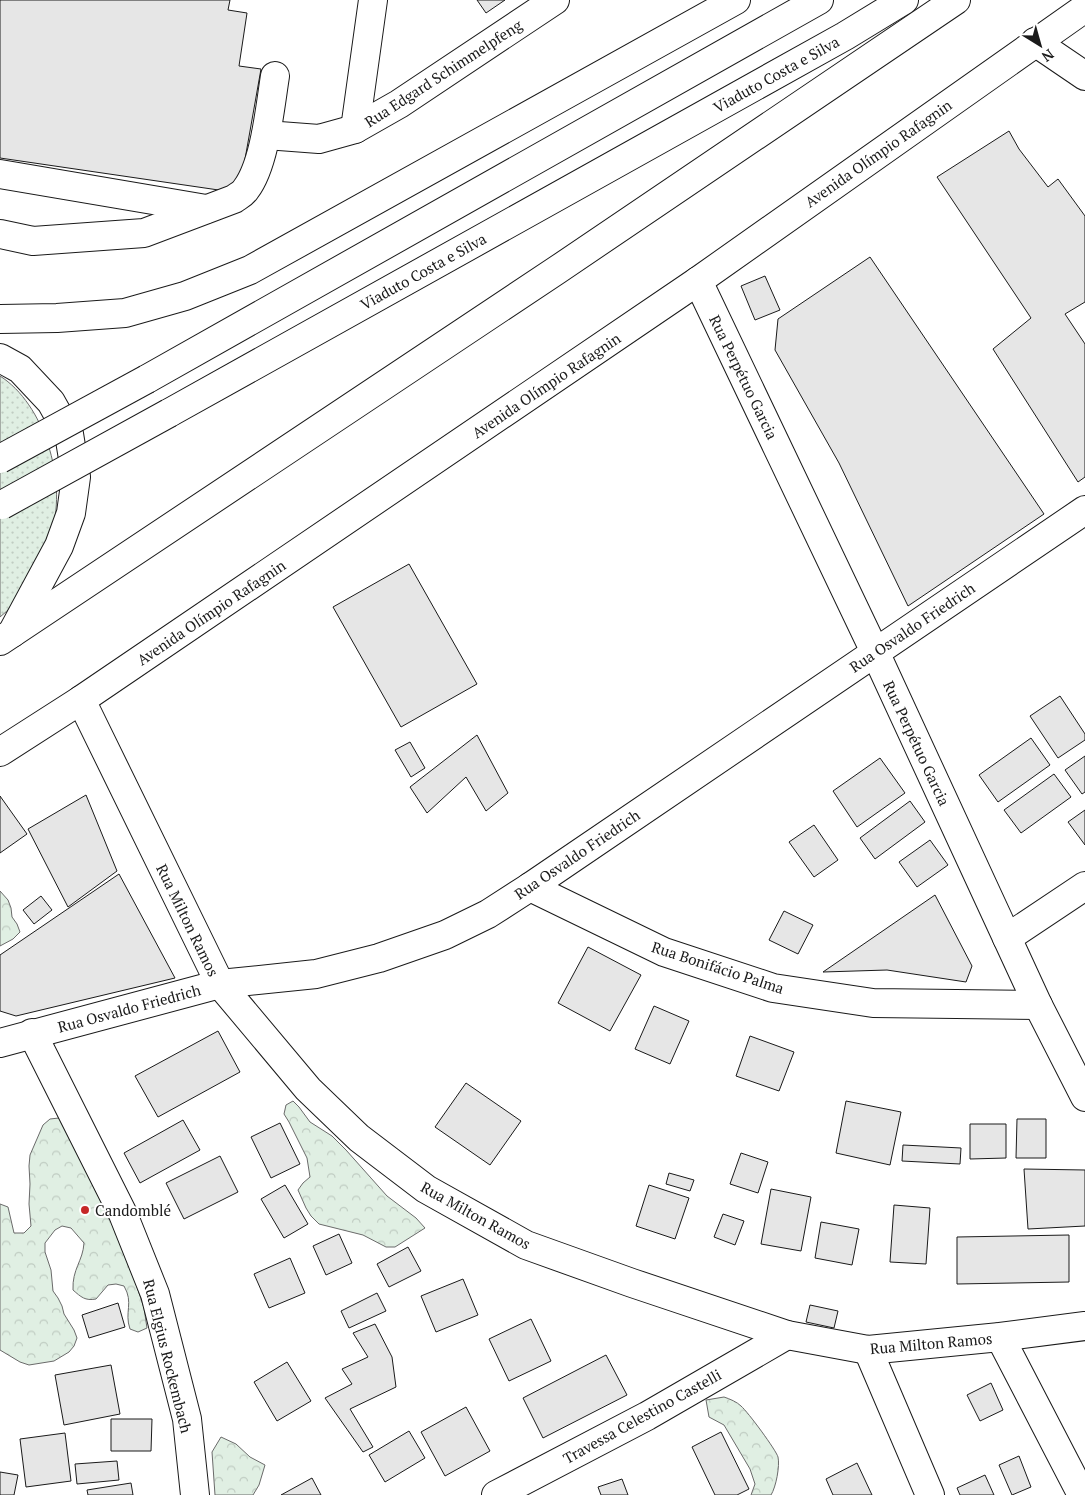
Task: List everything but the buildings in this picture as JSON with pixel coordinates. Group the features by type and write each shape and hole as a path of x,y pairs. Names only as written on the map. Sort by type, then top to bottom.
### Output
{"main road":[{"path":"355,129 373,0"},
{"name":"Rua Edgard Schimmelpfeng","path":"266,135 319,139 355,129 399,104 554,0"},
{"path":"0,319 56,318 126,313 186,296 250,270 736,0"},
{"path":"0,459 147,380 820,0"},
{"name":"Viaduto Costa e Silva","path":"1,506 845,36 904,0"},
{"path":"6,637 565,264 956,0"},
{"name":"Avenida Olímpio Rafagnin","path":"0,752 81,700 698,282 1085,8"},
{"path":"1035,42 1085,76"},
{"path":"0,234 33,241 144,233 234,199 244,192 252,180 266,135 275,76"},
{"path":"0,174 207,209"},
{"name":"Rua Perpétuo Garcia","path":"698,282 875,652 1038,1005 1085,1097"},
{"path":"0,358 20,369 51,402 70,434 76,477 71,513 59,546 6,637"},
{"name":"Rua Osvaldo Friedrich","path":"0,1043 220,984 316,974 379,958 445,935 488,914 1085,510"},
{"name":"Rua Milton Ramos","path":"81,700 220,984 308,1089 359,1138 426,1189 526,1245 787,1335 868,1350 1000,1337 1085,1326"},
{"name":"Rua Bonifácio Palma","path":"530,886 664,952 773,988 873,1004 1038,1005"},
{"path":"1007,938 1085,886"},
{"name":"Rua Elgius Rockembach","path":"32,1034 123,1214 156,1294 187,1419 195,1495"},
{"name":"Travessa Celestino Castelli","path":"496,1495 647,1416 787,1335"},
{"path":"1000,1337 1082,1495"},
{"path":"868,1350 930,1495"}],"green space":[{"path":"0,376 29,405 40,424 54,467 56,510 49,539 28,581 12,606 0,617"},
{"path":"0,891 8,900 12,917 20,932 13,939 0,946"},
{"path":"293,1101 310,1122 332,1136 387,1196 416,1218 425,1228 395,1247 386,1247 363,1235 319,1224 306,1208 298,1190 310,1177 307,1158 284,1114 286,1105"},
{"path":"59,1118 79,1145 136,1278 147,1328 138,1332 130,1329 128,1323 129,1303 124,1286 108,1285 96,1299 83,1298 73,1290 74,1276 82,1255 84,1243 71,1228 62,1226 55,1230 45,1243 45,1252 51,1270 53,1291 77,1338 69,1352 54,1361 29,1365 0,1350 0,1204 8,1207 14,1233 24,1233 31,1226 29,1204 30,1155 43,1125 50,1119"},
{"path":"724,1397 735,1402 745,1410 778,1457 778,1471 771,1495 751,1495 755,1484 750,1469 724,1425 709,1417 706,1400"},
{"path":"221,1437 236,1444 250,1457 265,1465 259,1485 253,1495 215,1495 212,1452"}],"place":[{"name":"Candomblé","path":"85,1210"}]}
